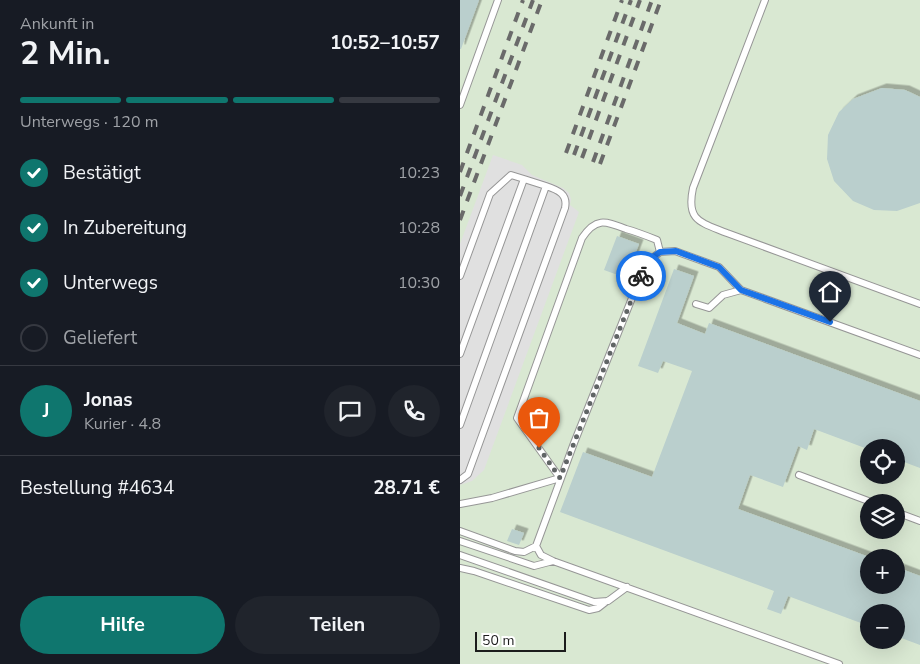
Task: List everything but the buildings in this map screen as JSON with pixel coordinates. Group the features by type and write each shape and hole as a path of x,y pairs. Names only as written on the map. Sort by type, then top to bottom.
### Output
{"lane":[{"path":"460,105 498,0"},
{"path":"765,0 692,188 691,208 693,214 704,224 920,304"},
{"path":"460,276 490,194 511,175 555,189 564,195 566,198 565,208 468,474 460,480"},
{"path":"460,354 524,179"},
{"path":"460,425 546,186"},
{"path":"560,478 517,418 582,238 588,228 606,221 657,240 660,252"},
{"path":"460,531 515,551 524,552 536,546 560,478 646,262 660,252 676,251 719,267 741,290 920,355"},
{"path":"696,304 709,308 723,295 741,290"},
{"path":"799,475 860,498"},
{"path":"460,504 492,498 560,478"},
{"path":"905,515 920,521"},
{"path":"460,541 534,566 553,561"},
{"path":"536,546 541,555 553,561 838,664"},
{"path":"460,555 594,602 608,600"},
{"path":"460,568 589,610 598,608 627,587"}],"shaded area":[{"path":"460,0 920,0 920,664 460,664"},
{"path":"493,155 522,165 532,175 563,188 569,193 570,205 579,212 484,470 472,481 460,485 460,244"}],"railway":[{"path":"460,172 523,0"},
{"path":"460,196 533,0"},
{"path":"460,220 542,0"},
{"path":"566,153 622,0"},
{"path":"574,155 631,0"},
{"path":"582,158 640,0"},
{"path":"593,162 652,0"},
{"path":"600,164 661,0"}],"way so far":[{"path":"539,448 560,478 641,276"}],"route":[{"path":"641,276 646,262 660,252 676,251 719,267 741,290 830,322"}]}
